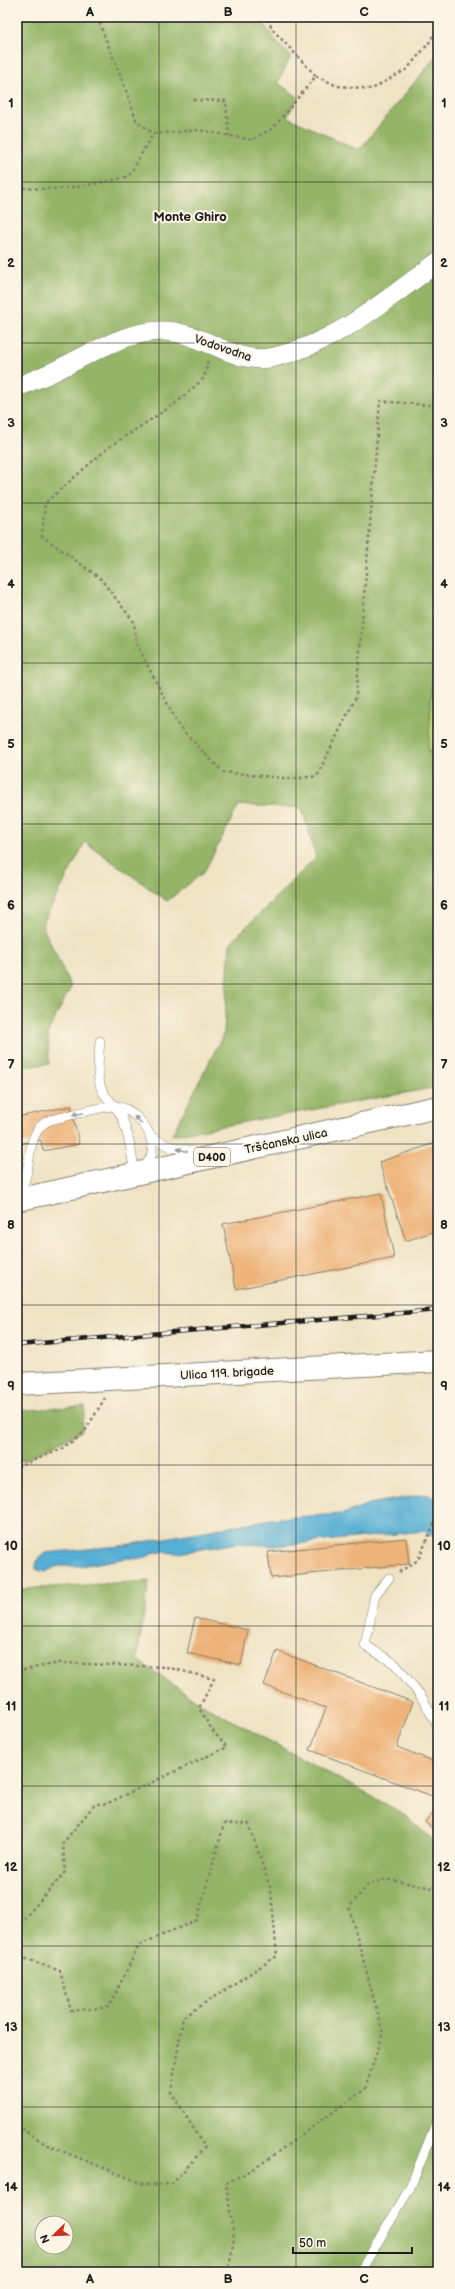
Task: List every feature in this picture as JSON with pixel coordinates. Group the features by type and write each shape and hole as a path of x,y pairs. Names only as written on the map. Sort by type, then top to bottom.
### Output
{"main road":[{"name":"Tršćanska ulica","path":"17,1200 438,1107"},
{"name":"Ulica 119. brigade","path":"17,1384 438,1361"}],"street":[{"name":"Vodovodna","path":"17,387 61,368 96,348 145,332 174,332 210,344 230,353 254,360 274,358 305,348 331,337 364,317 438,262"}],"lane":[{"path":"100,1041 98,1074 104,1095 117,1106 135,1116 150,1136 153,1147 152,1157 147,1164 135,1174"},
{"path":"117,1106 129,1139 135,1174"},
{"path":"17,1196 26,1181 34,1135 41,1124 117,1106"},
{"path":"150,1136 168,1146 215,1157"},
{"path":"389,1578 374,1595 365,1644 394,1664 421,1696 438,1726"},
{"path":"360,2272 410,2188 438,2119"}],"path":[{"path":"97,17 126,90 136,120 153,134 199,130 252,140 273,128 316,76"},
{"path":"99,22 105,17"},
{"path":"267,17 272,29 316,76 338,86 372,89 407,69 429,43 438,27"},
{"path":"433,17 438,20"},
{"path":"193,100 226,101 229,136"},
{"path":"17,188 43,190 89,186 129,176 153,134"},
{"path":"210,344 204,378 176,403 109,447 45,503 42,536 100,578 129,615 134,622 136,642 180,728 223,772 292,779 317,776 356,697 380,401 438,406"},
{"path":"17,1467 62,1448 85,1431 105,1398"},
{"path":"389,1578 418,1560 430,1537 438,1516"},
{"path":"17,1671 67,1663 166,1667 214,1679 200,1708 212,1730 227,1747 106,1804 95,1804 63,1843 65,1872 17,1928 24,1958 60,1971 72,2011 109,2008 139,1945 197,1920 224,1824 249,1824 271,1890 277,1956 183,2016 171,2092 205,2147 172,2184 146,2185 47,2145 17,2126"},
{"path":"228,2272 234,2239 226,2183 254,2169 365,2090 382,2033 349,1907 368,1885 386,1879 438,1889"}],"green space":[{"path":"17,17 259,17 278,44 291,56 278,83 298,97 287,117 359,150 438,54 438,581 428,752 438,751 438,1087 172,1135 224,1033 230,943 316,857 302,808 239,805 204,872 167,901 85,842 42,925 71,987 48,1032 49,1064 17,1067"},
{"path":"438,581 438,751 428,752"},
{"path":"85,1406 82,1431 17,1463 17,1411"},
{"path":"149,1581 137,1660 200,1703 402,1813 438,1844 438,2272 17,2272 17,1588 22,1589"}],"water":[{"path":"427,1494 438,1500 438,1539 424,1531 275,1546 237,1543 179,1553 155,1552 143,1559 127,1558 80,1566 58,1566 45,1572 36,1569 36,1561 45,1553 120,1546 278,1518 343,1514 369,1504"}],"building":[{"path":"71,1106 79,1144 43,1151 41,1140 17,1144 17,1117"},
{"path":"438,1142 438,1230 406,1241 379,1162"},
{"path":"381,1193 394,1258 236,1289 223,1224"},
{"path":"406,1538 409,1564 271,1578 268,1552"},
{"path":"195,1618 248,1630 241,1665 187,1653"},
{"path":"277,1651 413,1702 397,1747 438,1763 438,1779 432,1796 310,1750 326,1708 264,1685"},
{"path":"438,1808 438,1834 425,1822"}],"railway":[{"path":"17,1345 438,1310"}],"district":[{"name":"Monte Ghiro","path":"190,216"}]}
